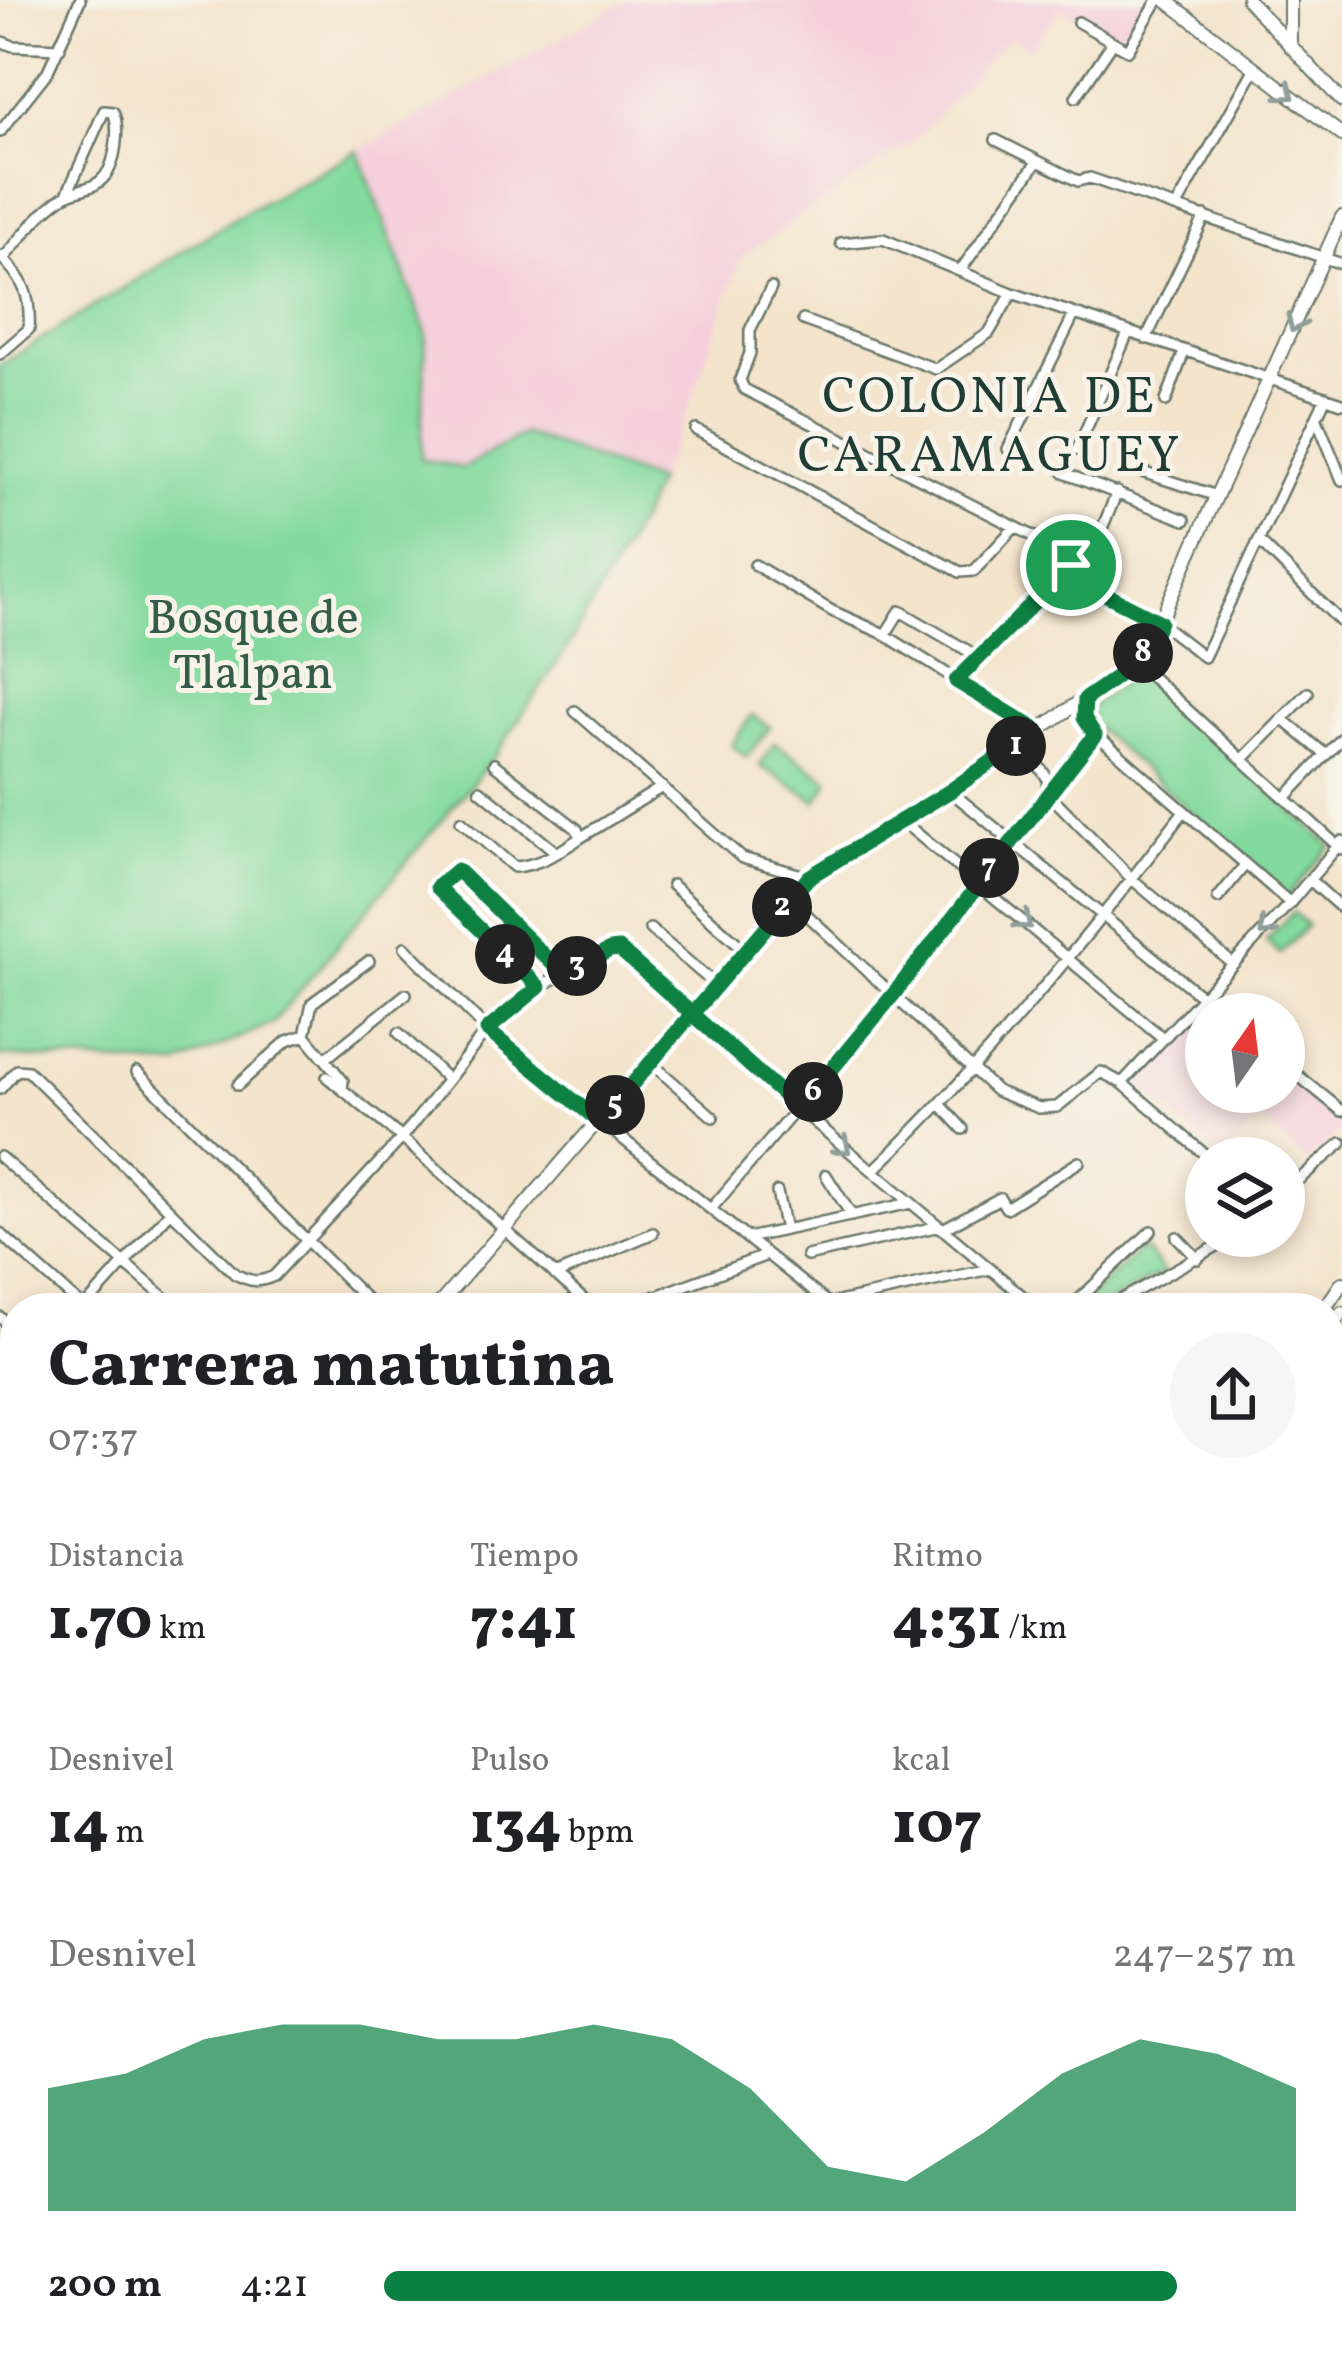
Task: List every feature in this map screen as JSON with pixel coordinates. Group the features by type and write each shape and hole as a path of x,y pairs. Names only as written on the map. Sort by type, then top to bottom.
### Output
{"street":[{"path":"0,132 48,71 80,0"},
{"path":"1128,50 1162,0 1342,135"},
{"path":"1248,0 1342,101"},
{"path":"1290,0 1290,47"},
{"path":"1078,22 1141,58"},
{"path":"0,41 60,48"},
{"path":"1076,97 1113,42"},
{"path":"1177,206 1256,68"},
{"path":"0,353 28,329 30,301 21,277 2,257 67,194 95,186 110,168 117,121 113,112 99,116 67,194"},
{"path":"996,140 1078,181 1090,178 1342,263"},
{"path":"960,271 1037,162"},
{"path":"1146,339 1205,216"},
{"path":"449,1293 809,877 950,791 1136,663 1160,622 1342,217"},
{"path":"841,243 883,238 1074,315 1342,403"},
{"path":"771,287 750,330 750,353 740,380 743,389 1044,543 1112,599 1160,622 1199,655 1208,654 1326,398"},
{"path":"803,320 936,370 989,333 1012,292"},
{"path":"1008,448 1074,315"},
{"path":"1077,449 1128,333"},
{"path":"1166,400 1184,352"},
{"path":"1317,419 1342,480"},
{"path":"696,430 960,572 974,571 1014,528"},
{"path":"1126,466 1217,496"},
{"path":"1064,473 1185,520"},
{"path":"1083,576 1117,492"},
{"path":"1259,542 1342,623"},
{"path":"755,565 832,611 885,635 1037,730"},
{"path":"956,681 1071,565"},
{"path":"885,635 900,611 977,656"},
{"path":"1136,663 1340,845 1204,993"},
{"path":"1243,759 1309,694"},
{"path":"1085,699 1084,718 1095,735 1290,904"},
{"path":"575,711 742,858 809,877"},
{"path":"1284,720 1326,755"},
{"path":"711,1209 893,995 1095,735"},
{"path":"1285,798 1342,738"},
{"path":"1022,742 1048,779 1047,792 1132,879 1234,964"},
{"path":"494,764 577,829 580,838"},
{"path":"461,821 514,867 523,867 557,853 662,787"},
{"path":"479,790 557,853"},
{"path":"950,791 1197,993"},
{"path":"873,1171 941,1105 1067,959 1184,811"},
{"path":"902,821 1163,1038"},
{"path":"1218,898 1245,866"},
{"path":"539,987 437,887 457,870 563,974"},
{"path":"1310,880 1342,909"},
{"path":"672,884 746,951"},
{"path":"789,898 971,1070 1006,1097 1048,1109 1057,1107 1096,1073 1107,1074 1185,1137"},
{"path":"650,929 717,986"},
{"path":"405,947 487,1030 815,1293"},
{"path":"0,1089 17,1070 28,1071 170,1212 250,1282 274,1276 308,1240 402,1138 487,1030 539,987 610,950 623,951 799,1109 1019,1293"},
{"path":"305,1035 312,1003 369,961"},
{"path":"325,1059 406,994"},
{"path":"1122,1083 1185,1014"},
{"path":"399,1033 447,1079"},
{"path":"305,1035 343,1081 342,1089"},
{"path":"238,1085 287,1041 305,1035"},
{"path":"651,1063 713,1117"},
{"path":"137,1072 360,1293"},
{"path":"327,1077 576,1293"},
{"path":"1305,1081 1342,1111"},
{"path":"941,1105 964,1129"},
{"path":"1305,1174 1342,1143"},
{"path":"0,1157 160,1293"},
{"path":"807,1256 942,1227 1000,1198 1006,1208 1079,1162"},
{"path":"826,1175 852,1216"},
{"path":"777,1192 785,1230"},
{"path":"747,1238 911,1203"},
{"path":"98,1293 170,1212"},
{"path":"1086,1293 1151,1231"},
{"path":"0,1233 67,1293"},
{"path":"555,1274 653,1233"},
{"path":"1177,1237 1198,1259"},
{"path":"664,1293 767,1255"},
{"path":"1134,1293 1201,1257"},
{"path":"885,1293 990,1268"}],"shaded area":[{"path":"628,0 1148,1 1123,45 1060,8 1031,48 1008,37 917,138 741,257 686,416 657,481 524,434 463,468 421,459 426,332 358,151"},
{"path":"1185,1026 1185,1113 1305,1113 1305,1089 1342,1118 1342,1128 1308,1163 1305,1137 1280,1137 1258,1117 1241,1137 1201,1137 1135,1083"}],"green space":[{"name":"Bosque de Tlalpan","path":"358,151 426,332 421,459 463,468 524,434 657,481 569,645 493,758 273,1023 177,1066 0,1056 0,365 247,211"},
{"path":"1137,671 1331,846 1287,897 1091,723 1090,707"},
{"path":"752,715 770,727 747,757 731,745"},
{"path":"775,743 829,780 817,801 760,766"},
{"path":"1293,912 1307,925 1280,954 1266,941"},
{"path":"1140,1249 1164,1272 1126,1293 1094,1293"}],"district":[{"name":"COLONIA DE CARAMAGUEY","path":"990,427"}],"route":[{"path":"1071,565 956,681 1037,730 950,791 809,877 692,1014 619,949 563,974 457,870 437,887 539,987 487,1030 600,1122 692,1014 799,1109 1095,735 1084,718 1085,699 1136,663 1152,639 1160,622 1101,592 1071,565"}]}
